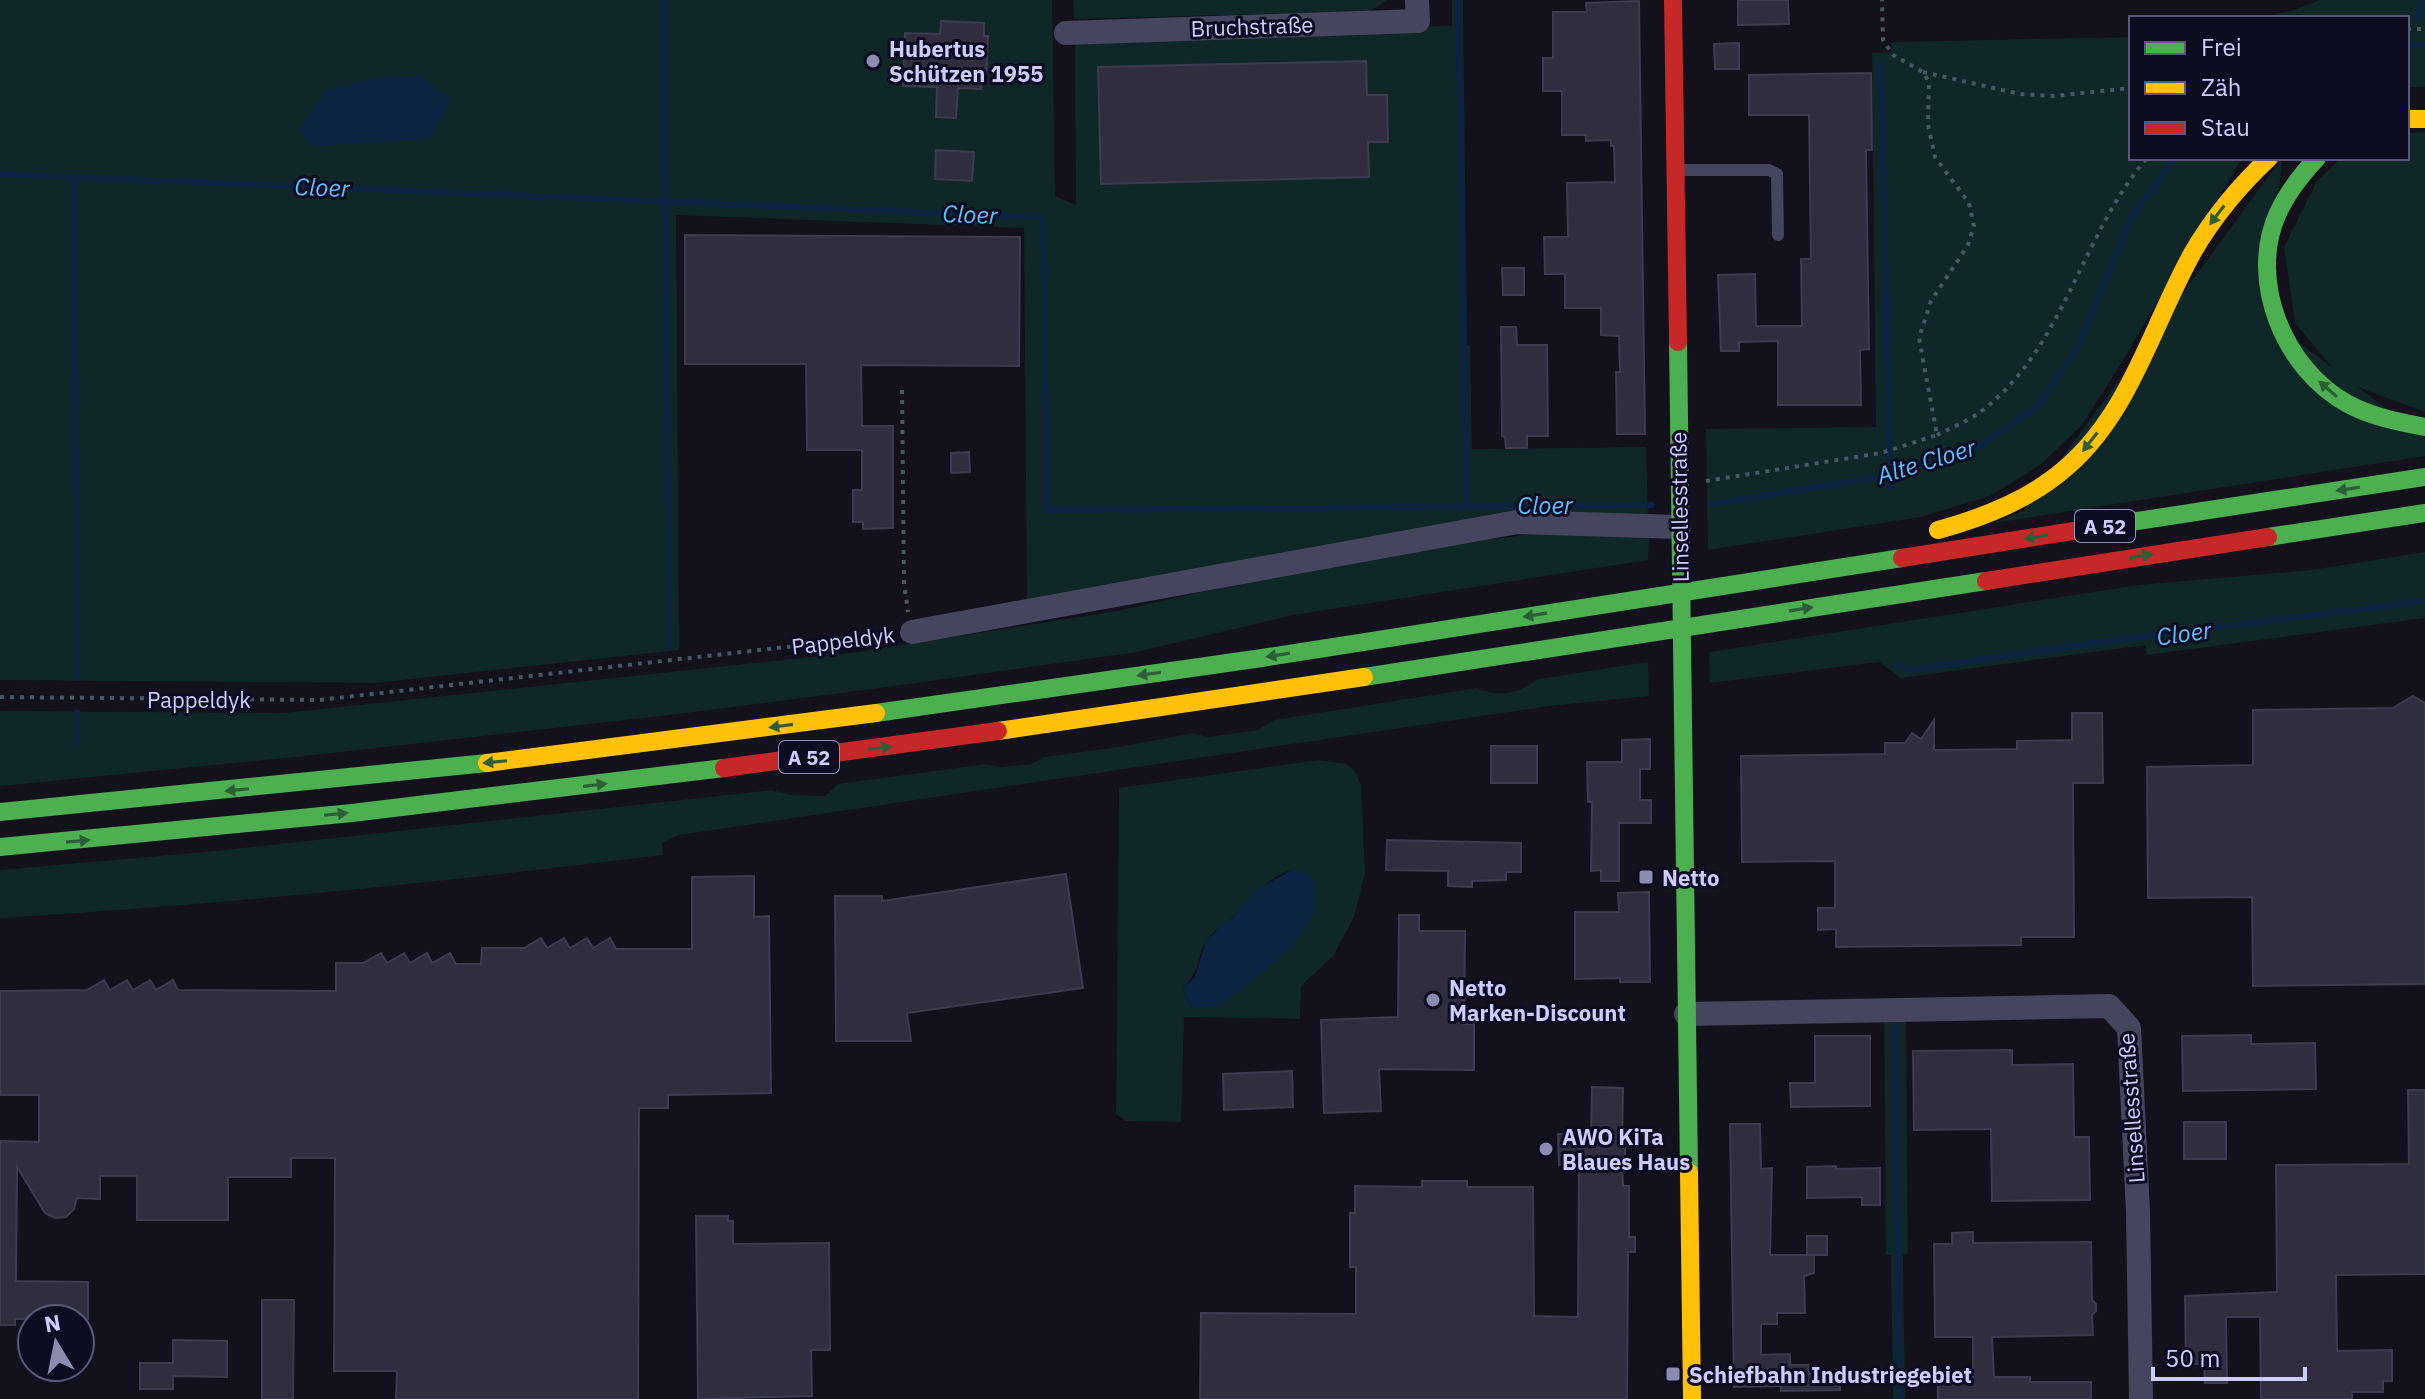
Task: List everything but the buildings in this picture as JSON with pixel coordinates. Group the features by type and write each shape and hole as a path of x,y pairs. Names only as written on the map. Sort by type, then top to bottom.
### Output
{"main road":[{"name":"Linsellesstraße","path":"1673,0 1692,1399"},
{"path":"1914,535 1941,530 2000,510 2045,485 2083,451 2128,387 2208,227 2239,186 2267,160"},
{"path":"2315,160 2281,205 2268,244 2266,286 2279,330 2305,369 2338,398 2386,420 2425,427"},
{"name":"A 52","path":"0,812 591,751 1227,663 2425,477"},
{"name":"A 52","path":"0,847 198,830 593,786 905,745 2425,513"},
{"path":"1785,577 1875,543"}],"street":[{"name":"Bruchstraße","path":"1066,33 1418,21 1417,0"},
{"name":"Pappeldyk","path":"912,632 1517,522 1679,527"},
{"name":"Linsellesstraße","path":"1686,1014 2109,1006 2129,1028 2138,1212 2141,1399"}],"lane":[{"path":"1675,170 1769,170 1777,174 1778,235"}],"path":[{"path":"1882,0 1883,40 1893,55 1923,72 2020,94 2054,96 2129,88"},
{"path":"1923,72 1929,82 1928,125 1935,157 1969,203 1974,226 1968,245 1931,301 1919,338 1937,435"},
{"path":"1679,485 1903,448 1937,435 1980,412 2017,377 2049,329 2111,208 2127,181 2145,160"},
{"path":"902,390 904,583 912,632"},
{"name":"Pappeldyk","path":"0,697 319,700 912,632"}],"green space":[{"path":"0,0 1052,0 1055,196 1076,205 1075,37 1452,26 1452,0 1463,0 1467,345 1470,346 1472,449 1646,447 1648,516 1541,512 1027,605 1024,228 676,215 679,650 375,683 0,680"},
{"path":"1073,0 1386,1 1370,11 1074,19"},
{"path":"2320,0 2425,0 2425,87 2409,87 2409,16 2268,16"},
{"path":"2129,37 2129,160 2241,160 2111,380 2080,427 2040,465 1990,496 1921,517 1708,550 1706,429 1876,427 1872,53 1891,52 1892,42"},
{"path":"2425,132 2425,412 2344,382 2295,323 2284,247 2317,181 2339,160 2409,160 2409,133"},
{"path":"2282,160 2267,318 2425,438 2425,456 1993,523 2023,511"},
{"path":"1542,533 1649,536 1648,560 1293,615 1137,652 887,687 296,757 0,786 0,711 284,713 858,652 1117,611 1236,584 1475,541"},
{"path":"2425,552 2425,618 2146,655 2146,645 1901,678 1879,662 1710,683 1709,652 2138,585 2311,570"},
{"path":"1648,662 1649,696 1549,706 679,835 662,843 663,855 332,892 0,918 0,870 216,851 772,790 791,795 825,796 838,784 986,764 1001,767 1031,764 1044,757 1194,733 1208,737 1258,730 1274,720 1477,688 1493,693 1509,692 1524,688 1538,679"},
{"path":"1318,760 1346,764 1354,769 1361,785 1365,874 1354,917 1333,956 1301,986 1300,1019 1184,1017 1181,1122 1126,1121 1116,1114 1119,788","holes":["1293,869 1192,1008 1182,989 1193,975 1207,940 1261,888"]},
{"path":"1884,1021 1906,1021 1908,1254 1903,1255 1905,1399 1893,1399 1891,1255 1886,1255"}],"water":[{"path":"421,76 451,101 430,139 311,146 299,129 326,90 383,77"},
{"path":"1293,869 1310,876 1316,893 1314,910 1307,926 1282,955 1223,1003 1192,1008 1182,989 1195,977 1206,941 1233,918 1258,889"}],"waterway":[{"path":"664,0 669,646"},
{"path":"1458,0 1467,506"},
{"path":"2418,19 2422,0"},
{"name":"Alte Cloer","path":"2409,45 2425,45"},
{"path":"1881,66 1890,487"},
{"name":"Alte Cloer","path":"1712,504 1892,475 1979,447 2039,405 2078,347 2131,218 2174,160"},
{"name":"Cloer","path":"0,174 1043,217 1047,510 1652,505"},
{"path":"74,177 77,678"},
{"name":"Cloer","path":"1897,665 1910,670 2425,601"},
{"path":"77,712 77,742"},
{"path":"1895,1027 1900,1399"}],"traffic: fast":[{"path":"2315,160 2286,198 2270,239 2267,267 2270,294 2278,321 2290,347 2326,389 2366,412 2425,427"},
{"path":"1678,342 1689,1172"},
{"path":"2124,523 2425,477"},
{"path":"2268,537 2425,513"},
{"path":"876,713 1262,658 1902,558"},
{"path":"1364,677 1986,581"},
{"path":"0,812 487,763"},
{"path":"0,847 352,813 724,768"}],"traffic: slow":[{"path":"2409,119 2425,119"},
{"path":"1938,530 1990,513 2039,488 2090,444 2125,393 2201,239 2247,179 2267,160"},
{"path":"998,731 1364,677"},
{"path":"487,763 876,713"},
{"path":"1689,1172 1692,1399"}],"traffic: jam":[{"path":"1673,0 1678,342"},
{"path":"1902,558 2124,523"},
{"path":"1986,581 2268,537"},
{"path":"724,768 998,731"}],"place":[{"name":"Hubertus Schützen 1955","path":"873,61"},
{"name":"Netto","path":"1646,877"},
{"name":"Netto Marken-Discount","path":"1433,1000"},
{"name":"AWO KiTa Blaues Haus","path":"1546,1149"},
{"name":"Schiefbahn Industriegebiet","path":"1673,1374"}]}
